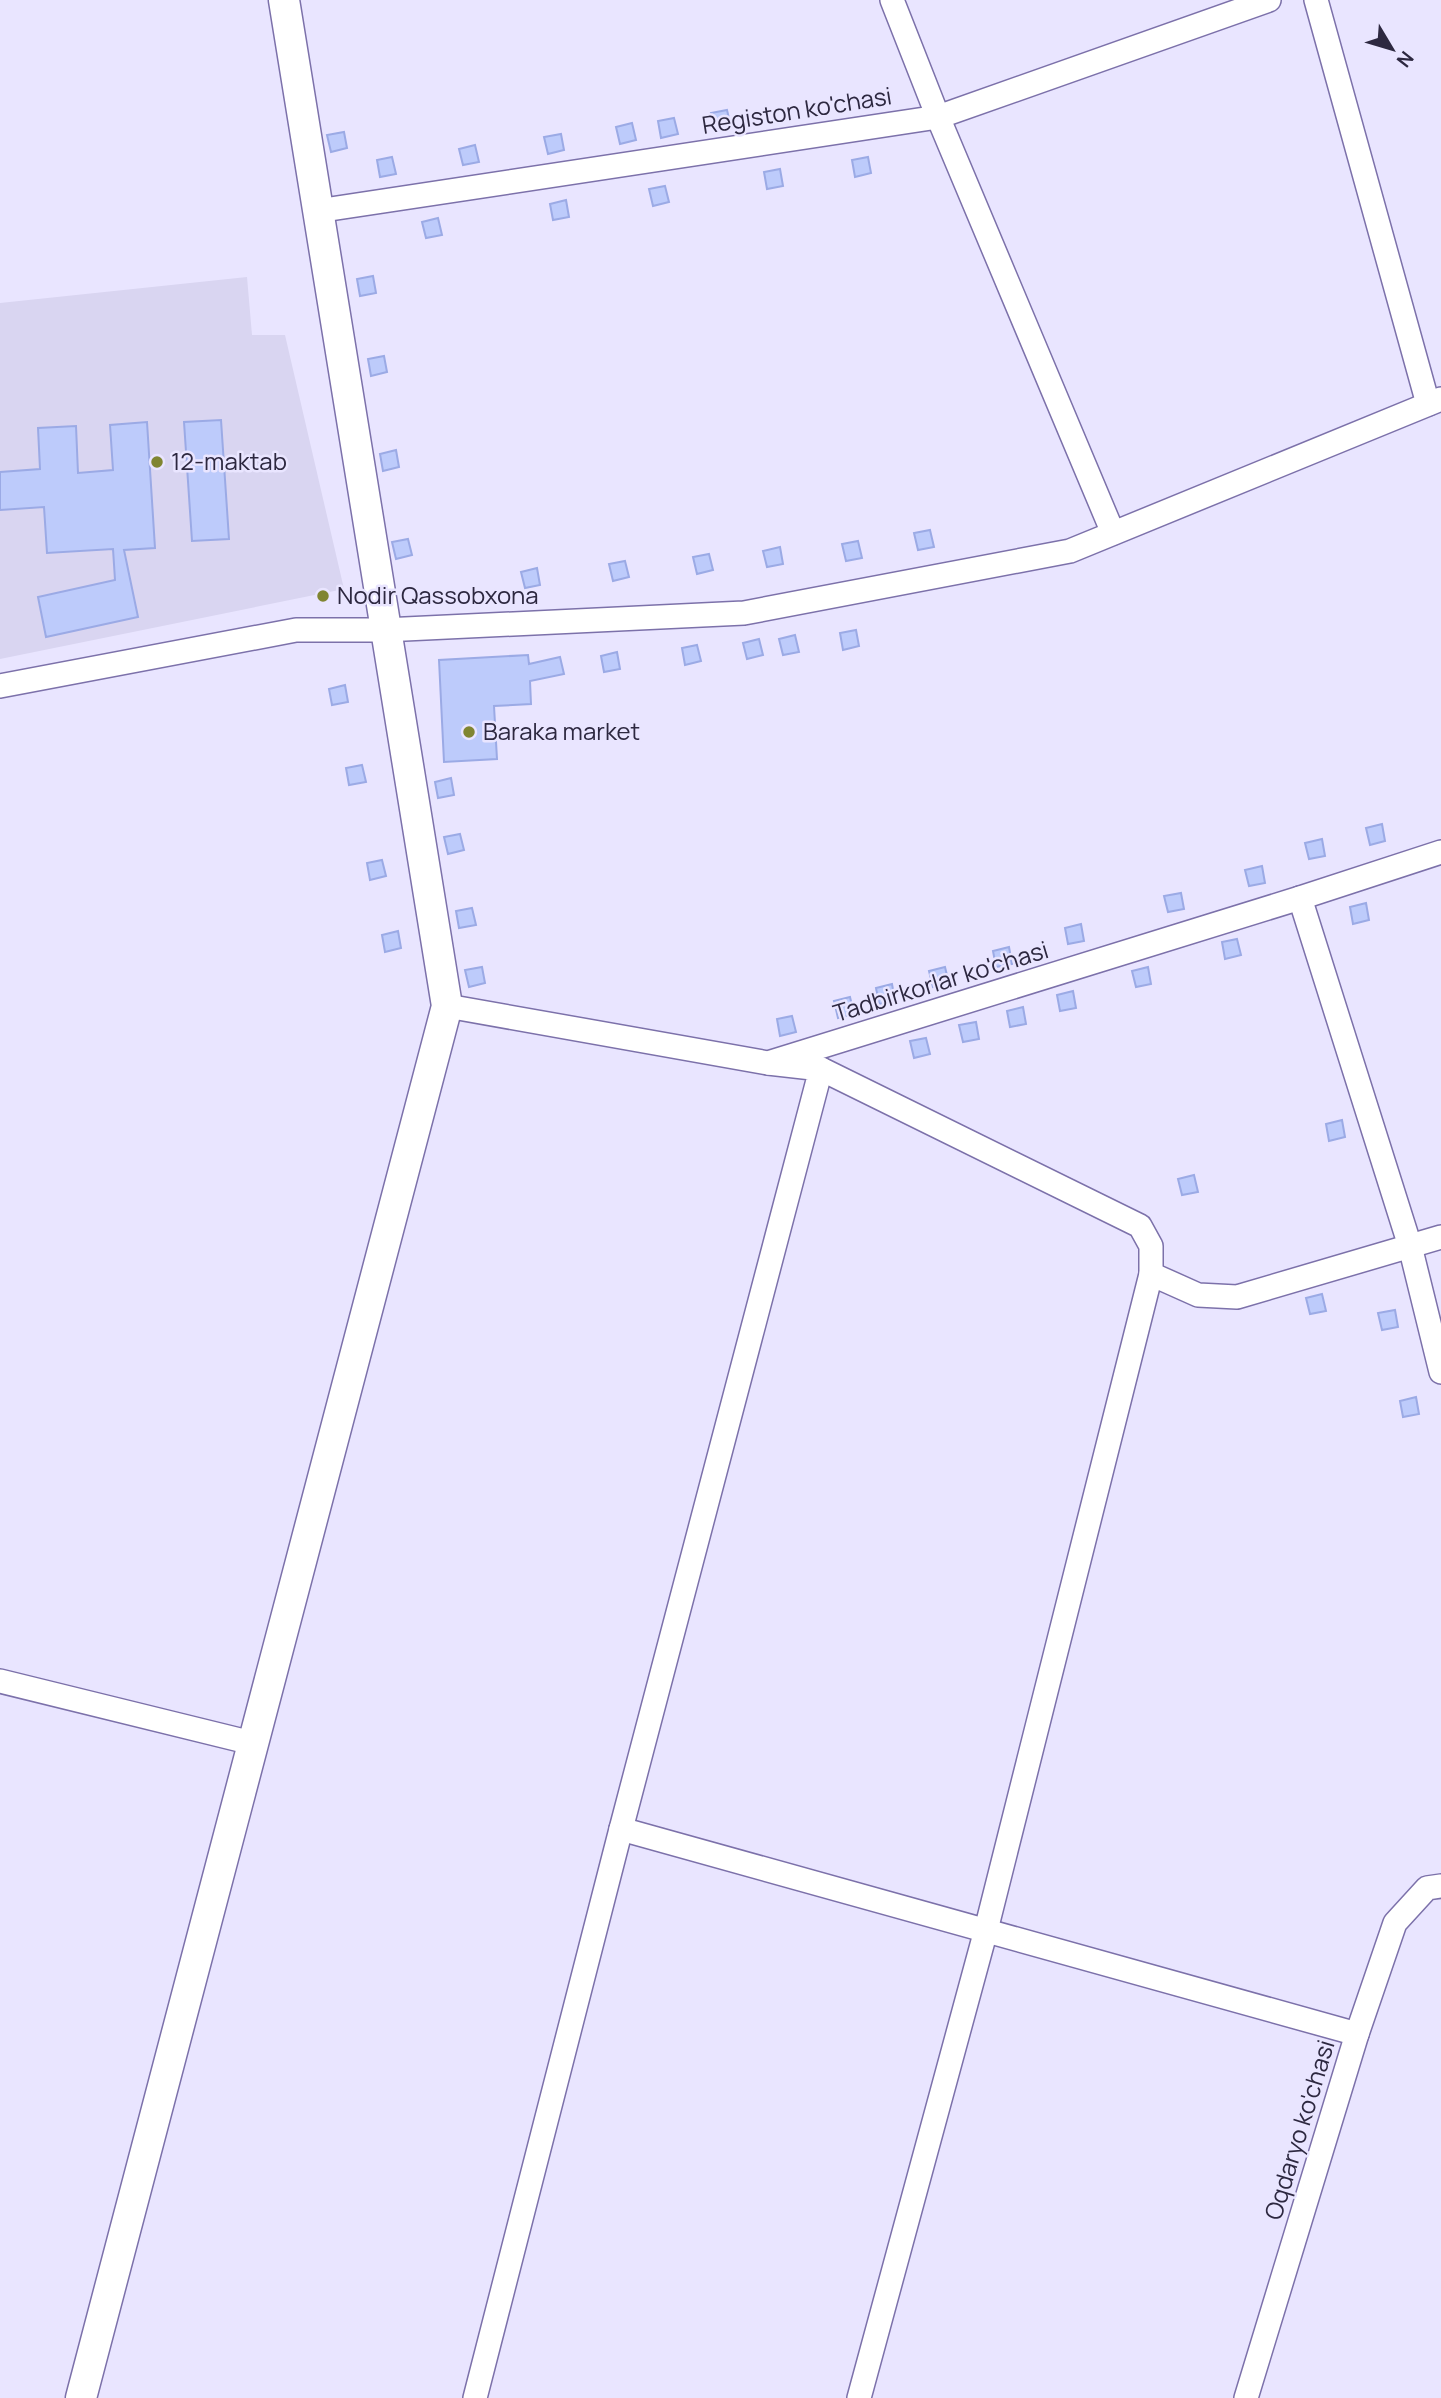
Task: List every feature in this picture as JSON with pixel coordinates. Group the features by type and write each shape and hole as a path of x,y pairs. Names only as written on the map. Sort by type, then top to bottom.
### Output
{"main road":[{"path":"81,2398 447,1006 284,0"}],"street":[{"path":"892,0 938,117 1114,534"},
{"name":"Registon ko'chasi","path":"317,211 938,117 1269,0"},
{"path":"0,686 296,630 384,630 744,613 1070,551 1434,402 1316,0"},
{"name":"Tadbirkorlar ko'chasi","path":"447,1006 768,1063 1441,852"},
{"path":"1300,898 1410,1246 1441,1373"},
{"path":"768,1063 821,1069 1140,1226 1151,1246 1151,1274 986,1930 859,2398"},
{"path":"475,2398 821,1069"},
{"path":"1151,1274 1198,1295 1237,1297 1441,1237"},
{"path":"0,1681 252,1743"},
{"path":"621,1829 1357,2034"},
{"name":"Oqdaryo ko'chasi","path":"1246,2398 1357,2034 1395,1923 1434,1887"}],"shaded area":[{"name":"12-maktab","path":"247,277 252,335 285,335 344,589 0,659 0,303"}],"building":[{"path":"727,110 731,127 715,130 711,113"},
{"path":"674,118 678,134 661,138 658,121"},
{"path":"632,123 636,140 620,144 616,127"},
{"path":"344,132 347,148 331,152 327,135"},
{"path":"561,134 564,150 548,154 544,137"},
{"path":"475,145 479,162 463,165 459,149"},
{"path":"392,157 396,174 380,177 377,160"},
{"path":"868,157 871,173 855,177 852,160"},
{"path":"780,169 783,186 767,189 764,172"},
{"path":"665,186 669,202 653,206 649,189"},
{"path":"566,200 569,217 553,220 550,204"},
{"path":"438,218 442,235 426,238 422,222"},
{"path":"373,276 376,293 360,296 357,279"},
{"path":"384,356 387,372 371,376 368,359"},
{"path":"221,420 229,539 192,541 184,422"},
{"path":"147,422 155,548 124,550 138,617 46,637 38,597 115,580 113,549 47,553 44,507 0,510 0,472 40,469 38,428 76,426 78,473 113,470 110,425"},
{"path":"396,450 399,467 383,471 380,454"},
{"path":"930,530 934,547 918,550 914,533"},
{"path":"408,539 412,555 396,559 392,542"},
{"path":"858,541 862,558 846,561 842,544"},
{"path":"780,547 783,564 767,567 763,551"},
{"path":"709,554 713,570 697,574 693,557"},
{"path":"625,561 629,577 613,581 609,564"},
{"path":"537,568 540,585 525,588 521,572"},
{"path":"856,630 859,646 843,650 840,633"},
{"path":"795,635 799,652 783,655 779,639"},
{"path":"759,639 763,655 747,659 743,643"},
{"path":"697,645 701,661 685,665 682,648"},
{"path":"617,652 620,669 604,672 601,656"},
{"name":"Baraka market","path":"528,655 529,664 560,657 564,674 530,681 531,704 494,706 497,759 444,762 439,660"},
{"path":"345,685 348,702 332,705 329,689"},
{"path":"362,765 366,782 349,785 346,768"},
{"path":"451,778 454,795 438,798 435,782"},
{"path":"1382,824 1385,841 1370,845 1366,828"},
{"path":"460,834 464,850 448,854 444,837"},
{"path":"1322,839 1325,856 1309,859 1305,843"},
{"path":"382,860 386,876 370,880 367,863"},
{"path":"1262,866 1265,883 1249,886 1245,870"},
{"path":"1181,893 1184,909 1168,912 1164,896"},
{"path":"1366,903 1369,920 1353,924 1350,907"},
{"path":"472,908 476,925 459,928 456,911"},
{"path":"1081,924 1084,941 1068,944 1065,928"},
{"path":"398,931 401,948 385,952 382,935"},
{"path":"1237,939 1241,955 1225,959 1222,942"},
{"path":"1009,947 1012,964 996,967 993,951"},
{"path":"482,967 485,983 469,987 465,970"},
{"path":"945,967 949,984 933,987 929,971"},
{"path":"1148,967 1151,984 1136,987 1132,971"},
{"path":"892,984 895,1001 879,1004 876,988"},
{"path":"1073,991 1076,1008 1060,1011 1057,995"},
{"path":"850,997 854,1014 838,1018 834,1001"},
{"path":"1023,1007 1026,1024 1010,1027 1007,1011"},
{"path":"792,1016 796,1032 780,1036 777,1019"},
{"path":"976,1022 979,1039 963,1042 959,1025"},
{"path":"926,1038 930,1054 914,1058 910,1041"},
{"path":"1342,1120 1345,1137 1329,1141 1326,1124"},
{"path":"1194,1175 1198,1192 1182,1195 1178,1179"},
{"path":"1322,1294 1326,1311 1310,1314 1306,1298"},
{"path":"1395,1310 1398,1327 1382,1330 1378,1313"},
{"path":"1416,1397 1419,1414 1403,1417 1400,1401"}],"place":[{"name":"12-maktab","path":"157,462"},
{"name":"Nodir Qassobxona","path":"323,596"},
{"name":"Baraka market","path":"469,732"}]}
